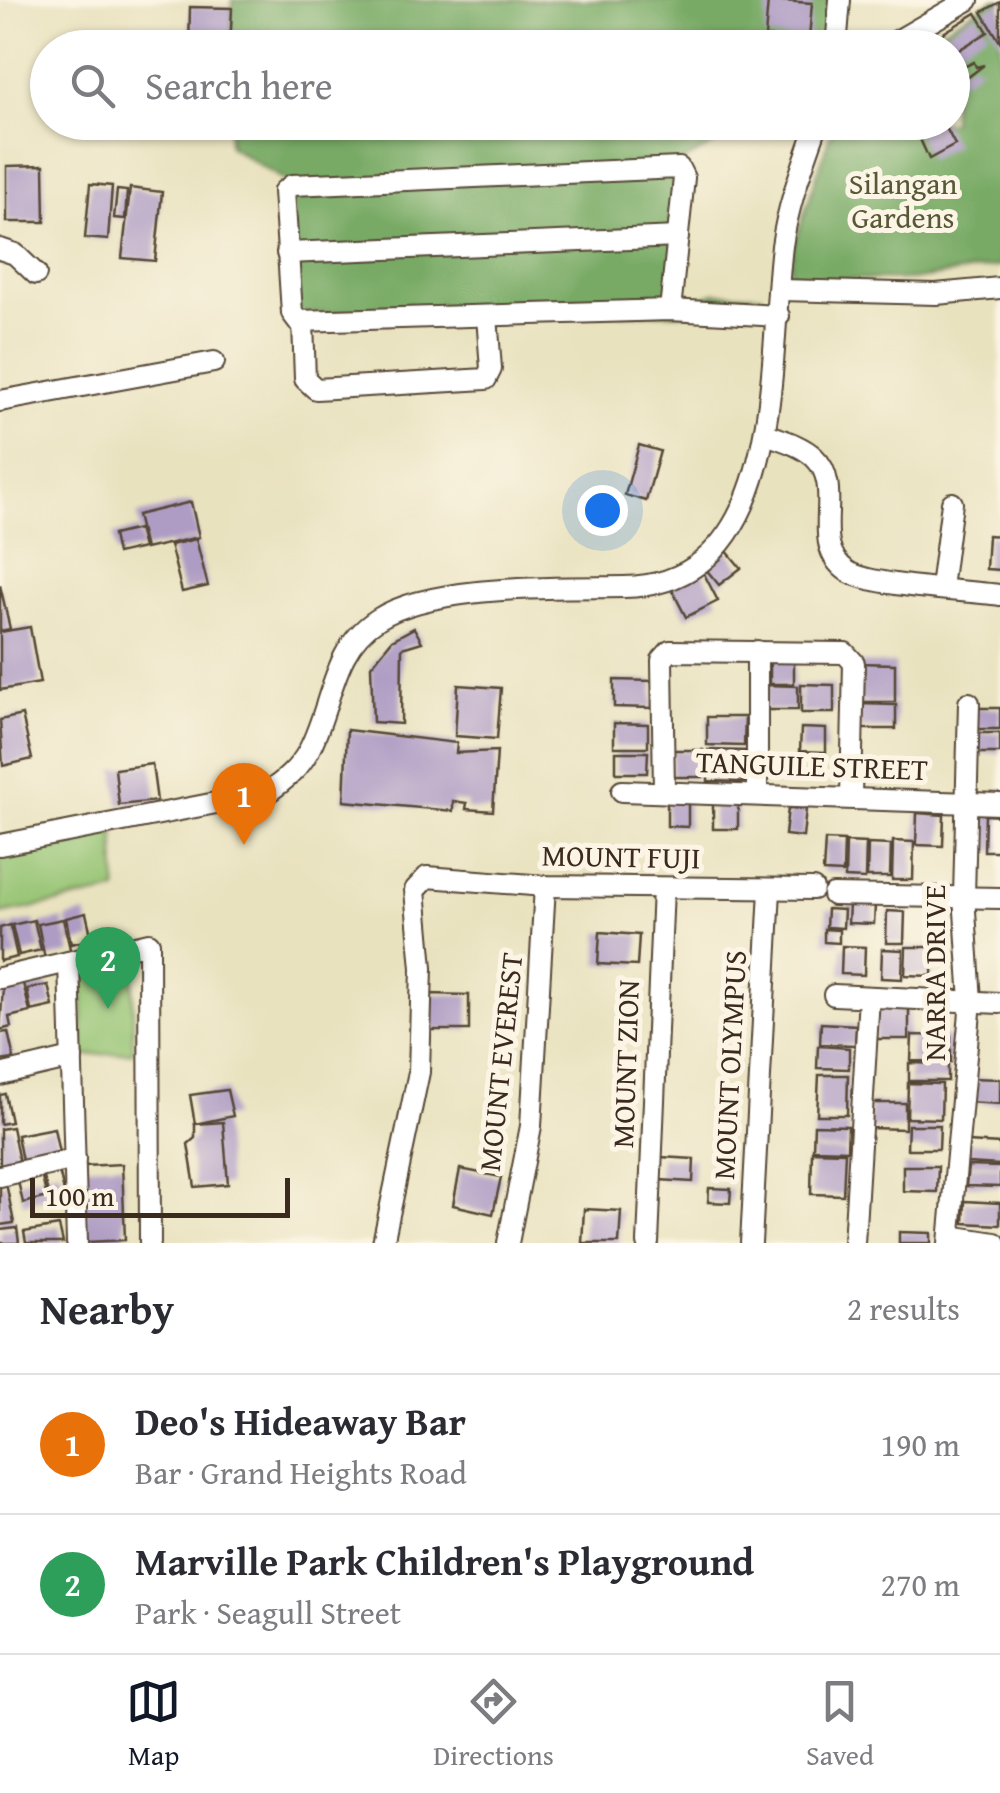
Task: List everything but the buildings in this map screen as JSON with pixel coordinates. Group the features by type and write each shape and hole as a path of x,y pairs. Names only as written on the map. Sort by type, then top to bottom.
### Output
{"street":[{"path":"838,30 840,0"},
{"path":"916,30 968,0"},
{"path":"0,844 267,793 290,776 309,750 349,643 380,617 494,589 642,587 689,568 710,552 731,526 750,491 766,434 790,206 812,140"},
{"path":"670,310 684,178 673,166 292,185 283,196 292,312 303,322 670,310 780,316"},
{"path":"287,253 678,237"},
{"path":"0,249 15,254 36,274"},
{"path":"781,290 936,294 1000,288"},
{"path":"303,322 305,379 316,389 486,379 491,369 487,316"},
{"path":"0,402 214,362"},
{"path":"766,434 801,448 817,459 826,474 829,548 846,571 1000,594"},
{"path":"941,588 952,503"},
{"path":"664,790 662,660 670,651 757,651 851,657 851,797"},
{"path":"757,651 757,794"},
{"name":"NARRA DRIVE","path":"950,1239 971,1001 964,896 969,703"},
{"name":"TANGUILE STREET","path":"622,791 1000,804"},
{"name":"MOUNT FUJI","path":"383,1243 419,1072 422,968 415,890 427,877 545,886 1000,898"},
{"name":"MOUNT EVEREST","path":"508,1243 531,1126 545,886"},
{"name":"MOUNT ZION","path":"648,1243 664,888"},
{"name":"MOUNT OLYMPUS","path":"751,1243 770,890"},
{"path":"0,978 149,943 150,1243"},
{"path":"69,962 78,1243"},
{"path":"834,995 1000,1003"},
{"path":"854,1243 869,996"},
{"path":"0,1075 72,1058"},
{"path":"0,1176 75,1159"},
{"path":"950,1239 995,1243"}],"green space":[{"path":"232,0 840,0 837,30 231,30"},
{"name":"Silangan Gardens","path":"993,0 1000,0 1000,266 911,280 789,278 793,248 828,140 970,140 970,30 941,30"},
{"path":"229,140 721,140 673,167 678,237 671,310 715,293 763,295 723,313 292,313 292,185 229,146"},
{"path":"114,829 117,891 0,914 0,852"},
{"path":"133,960 133,1052 82,1056 84,965"}],"place":[{"name":"Deo's Hideaway Bar","path":"244,845"},
{"name":"Marville Park Children's Playground","path":"108,1009"}]}
